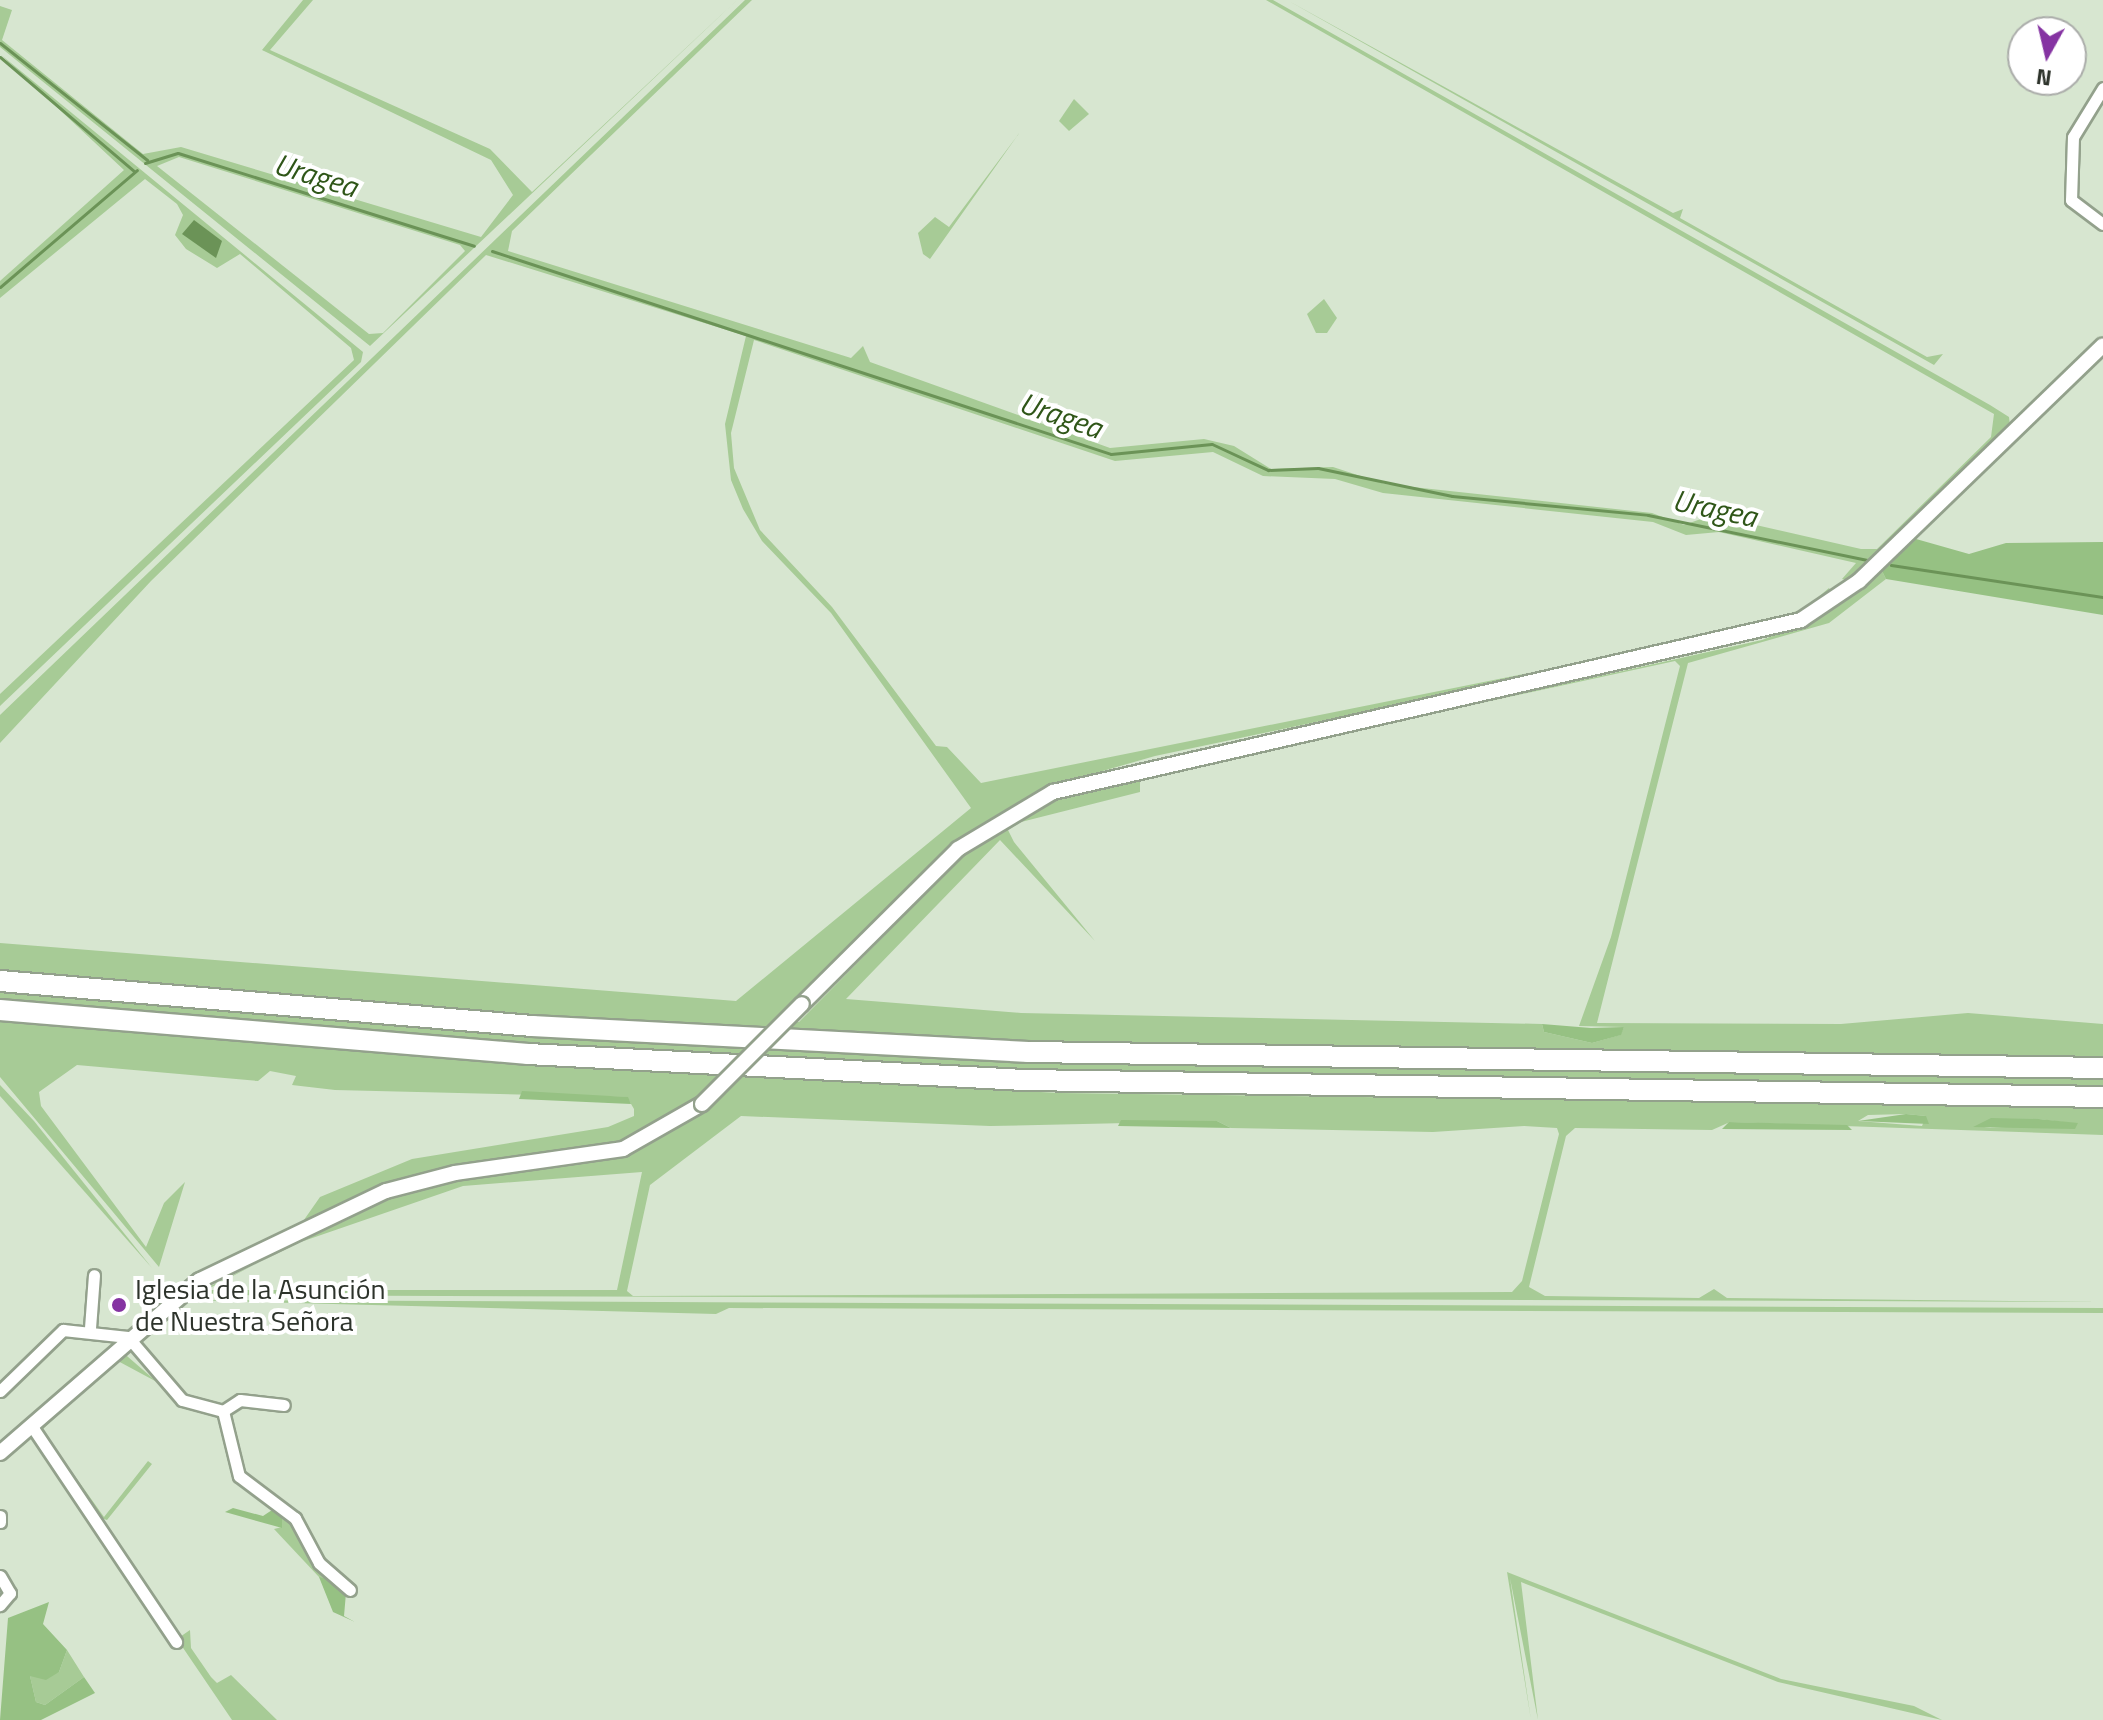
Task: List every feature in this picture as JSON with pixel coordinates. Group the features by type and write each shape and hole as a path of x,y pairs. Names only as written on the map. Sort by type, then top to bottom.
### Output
{"highway":[{"path":"0,981 532,1026 1013,1052 2103,1068"},
{"path":"0,1010 528,1054 1009,1080 2103,1097"}],"street":[{"path":"2103,88 2073,137 2071,200 2103,224"},
{"path":"0,1453 128,1337 200,1280 386,1191 469,1170 623,1149 702,1104 958,849 1053,792 1760,634 1822,610 2103,345"},
{"path":"90,1328 94,1275"},
{"path":"0,1391 63,1330 90,1328 128,1337 182,1400 223,1411 240,1400 284,1405"},
{"path":"223,1411 239,1476 295,1518 319,1563 350,1590"},
{"path":"31,1425 176,1642"},
{"path":"0,1576 10,1593 0,1605"}],"shaded area":[{"path":"303,0 313,0 270,50 490,149 532,192 737,0 370,346 0,47 0,6 12,10 2,40 143,154 181,147 481,237 513,195 491,160 262,50","holes":["179,157 460,245 465,251 383,333 369,334 157,166"]},
{"path":"745,0 752,0 512,231 508,251 851,358 863,346 870,362 1110,448 1204,439 1234,446 1271,469 1333,467 1385,484 1652,513 1684,525 1712,515 1861,549 1877,549 1991,437 1994,414 1266,0 1273,0 1990,405 2009,417 2010,426 1851,581 1842,579 1856,563 1719,532 1686,535 1653,522 1383,493 1335,479 1263,476 1213,452 1115,461 754,340 731,433 734,468 760,530 832,607 936,746 947,747 981,783 1718,635 1804,609 1829,588 1833,595 1809,611 1755,629 1155,756 1047,787 947,849 773,1020 799,1022 972,847 1068,794 1215,761 1140,781 1140,792 1021,822 1008,830 1014,842 1095,941 1000,840 846,999 1021,1013 1542,1024 1544,1032 1592,1043 1620,1035 1624,1027 1579,1026 1611,937 1680,666 1675,661 1329,736 1762,640 1820,617 1880,567 1886,579 1829,623 1688,663 1597,1023 1841,1024 1968,1013 2103,1024 2103,1058 1044,1042 457,1011 0,971 0,943 736,1001 971,808 831,613 762,541 743,509 731,480 725,424 746,336 486,255 151,581 0,743 0,715"},
{"path":"1287,0 1673,213 1683,209 1680,218 1927,357 1943,354 1934,365"},
{"path":"0,54 363,352 361,362 0,706 0,694 354,360 351,348 240,254 217,268 186,249 175,235 183,215 177,204 145,179 0,298 0,281 124,170"},
{"path":"1074,99 1089,114 1069,131 1059,121"},
{"path":"1020,132 930,259 923,254 918,233 935,217 949,227"},
{"path":"194,220 222,241 216,258 182,234"},
{"path":"1324,299 1337,318 1327,333 1316,333 1307,314"},
{"path":"1909,537 1969,554 2006,543 2103,542 2103,615 1886,579 1880,567"},
{"path":"0,989 532,1034 2103,1075 2103,1089 1311,1080 728,1060 0,1003"},
{"path":"0,1020 501,1063 1060,1093 2103,1107 2103,1135 1730,1122 1712,1130 1575,1128 1566,1136 1529,1287 1545,1296 1699,1298 1714,1289 1727,1298 2103,1302 192,1295 257,1263 206,1290 617,1290 642,1172 463,1186 301,1242 393,1197 473,1176 626,1155 713,1105 692,1102 647,1134 613,1146 412,1176 299,1227 320,1197 412,1159 608,1127 634,1116 634,1109 627,1097 335,1090 292,1085 296,1076 270,1071 258,1081 77,1065 39,1092 41,1106 146,1247 164,1203 185,1182 159,1267 0,1077","holes":["1868,1115 1926,1116 1922,1126 1858,1121","741,1116 990,1126 1217,1121 1231,1128 1433,1132 1524,1126 1557,1128 1559,1134 1522,1281 1512,1292 633,1296 627,1291 650,1185","2039,1119 2078,1124 1984,1128"]},
{"path":"1542,1024 1624,1027 1621,1035 1592,1043 1544,1032"},
{"path":"0,1085 34,1121 152,1268 0,1096"},
{"path":"522,1091 628,1097 631,1104 519,1099"},
{"path":"1906,1114 1926,1116 1929,1124 1858,1121"},
{"path":"1991,1118 2078,1123 2075,1129 1973,1127"},
{"path":"1121,1120 1217,1121 1231,1128 1118,1126"},
{"path":"1729,1122 1847,1125 1852,1130 1722,1129"},
{"path":"180,1300 2103,1308 2103,1313 729,1308 716,1314"},
{"path":"120,1350 157,1382 116,1360 42,1430 104,1517 148,1461 152,1464 107,1520 95,1516 38,1425"},
{"path":"233,1508 263,1516 272,1510 282,1516 282,1528 225,1512"},
{"path":"282,1516 295,1528 333,1578 319,1577 274,1529 282,1527"},
{"path":"1507,1572 1781,1679 1914,1706 1942,1720 1778,1682 1521,1582 1538,1720 1510,1578 1531,1720"},
{"path":"319,1577 333,1578 346,1593 344,1616 355,1622 333,1612"},
{"path":"49,1602 43,1624 67,1650 59,1672 46,1680 30,1676 36,1702 45,1705 84,1677 95,1693 41,1720 0,1720 8,1618"},
{"path":"190,1630 191,1648 211,1677 217,1683 231,1675 277,1720 232,1720 177,1639"},
{"path":"67,1650 84,1677 45,1705 36,1702 30,1676 59,1672"}],"waterway":[{"path":"0,43 147,160"},
{"path":"0,57 134,171"},
{"name":"Uragea","path":"145,163 178,153 474,246"},
{"name":"Uragea","path":"0,287 137,170"},
{"name":"Uragea","path":"492,251 1111,454 1212,444 1268,470 1318,468 1452,496 1648,515 1868,560"},
{"name":"Uragea","path":"1891,565 2103,597"}],"place":[{"name":"Iglesia de la Asunción de Nuestra Señora","path":"119,1305"}]}
